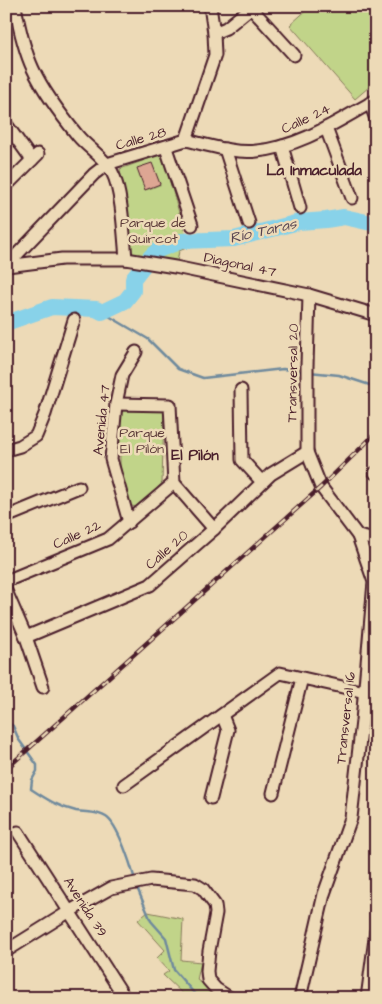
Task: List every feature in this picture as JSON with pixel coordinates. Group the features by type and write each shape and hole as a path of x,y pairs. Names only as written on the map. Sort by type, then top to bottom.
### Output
{"street":[{"path":"14,6 32,68 50,100 79,137 107,164 113,173 117,185 126,259"},
{"name":"Calle 28","path":"6,266 94,174 107,164 166,148 186,140 215,55 210,6"},
{"path":"214,33 226,28 252,7 294,55"},
{"path":"373,101 376,119"},
{"name":"Calle 24","path":"186,140 225,149 256,152 301,140 373,101"},
{"path":"6,124 35,157 6,186"},
{"path":"326,128 352,198"},
{"path":"282,146 300,208"},
{"path":"166,148 192,225"},
{"path":"225,149 249,223"},
{"name":"Diagonal 47","path":"6,266 62,259 126,259 175,267 309,295 376,315"},
{"name":"Transversal 20","path":"306,452 309,295"},
{"path":"6,450 20,446 36,436 45,414 74,320"},
{"name":"Avenida 47","path":"129,522 111,459 116,404 122,375 136,352"},
{"path":"241,390 242,460 262,482"},
{"path":"116,404 170,406 174,483 214,530"},
{"name":"Calle 20","path":"26,637 150,585 214,530 271,474 306,452"},
{"name":"Transversal 16","path":"300,998 324,894 350,818 370,692 374,582 358,536 321,487 306,452"},
{"name":"Calle 22","path":"6,581 108,539 174,483"},
{"path":"6,517 80,487"},
{"path":"358,536 376,540"},
{"path":"6,591 26,637 43,688"},
{"path":"124,785 280,673 370,692"},
{"path":"273,793 302,678"},
{"path":"211,798 228,730 222,715"},
{"name":"Avenida 39","path":"18,832 125,998"},
{"path":"6,951 111,888 151,880 195,884 203,889 215,905 216,914 209,951 207,976 211,984 230,998"},
{"path":"367,998 372,978 376,931"}],"green space":[{"path":"311,6 376,6 376,81 355,99 290,25"},
{"name":"Parque de Quircot","path":"162,154 189,247 179,251 177,262 126,259 120,169"},
{"name":"Parque El Pilón","path":"120,408 164,409 162,483 139,507 131,506 120,473"},
{"path":"148,912 183,919 181,960 201,962 197,980 223,998 187,998 163,975 169,971 157,958 165,950 138,920"}],"building":[{"path":"152,163 160,184 145,190 137,168"}],"waterway":[{"name":"Río Taras","path":"6,323 52,307 96,309 102,312 125,301 133,291 133,279 151,256 158,250 181,241 234,239 299,222 344,217 376,224"},
{"path":"102,312 148,339 178,369 203,378 283,369 304,372"},
{"path":"309,372 339,375 376,387"},
{"path":"6,721 13,726 19,740 37,765 31,789 64,807 76,811 99,814 111,821 119,836 135,880"},
{"path":"136,885 151,921 166,938 174,970 193,992 201,998"}],"railway":[{"path":"6,769 321,487 376,433"}],"district":[{"name":"La Inmaculada","path":"314,170"},
{"name":"El Pilón","path":"195,455"}]}
